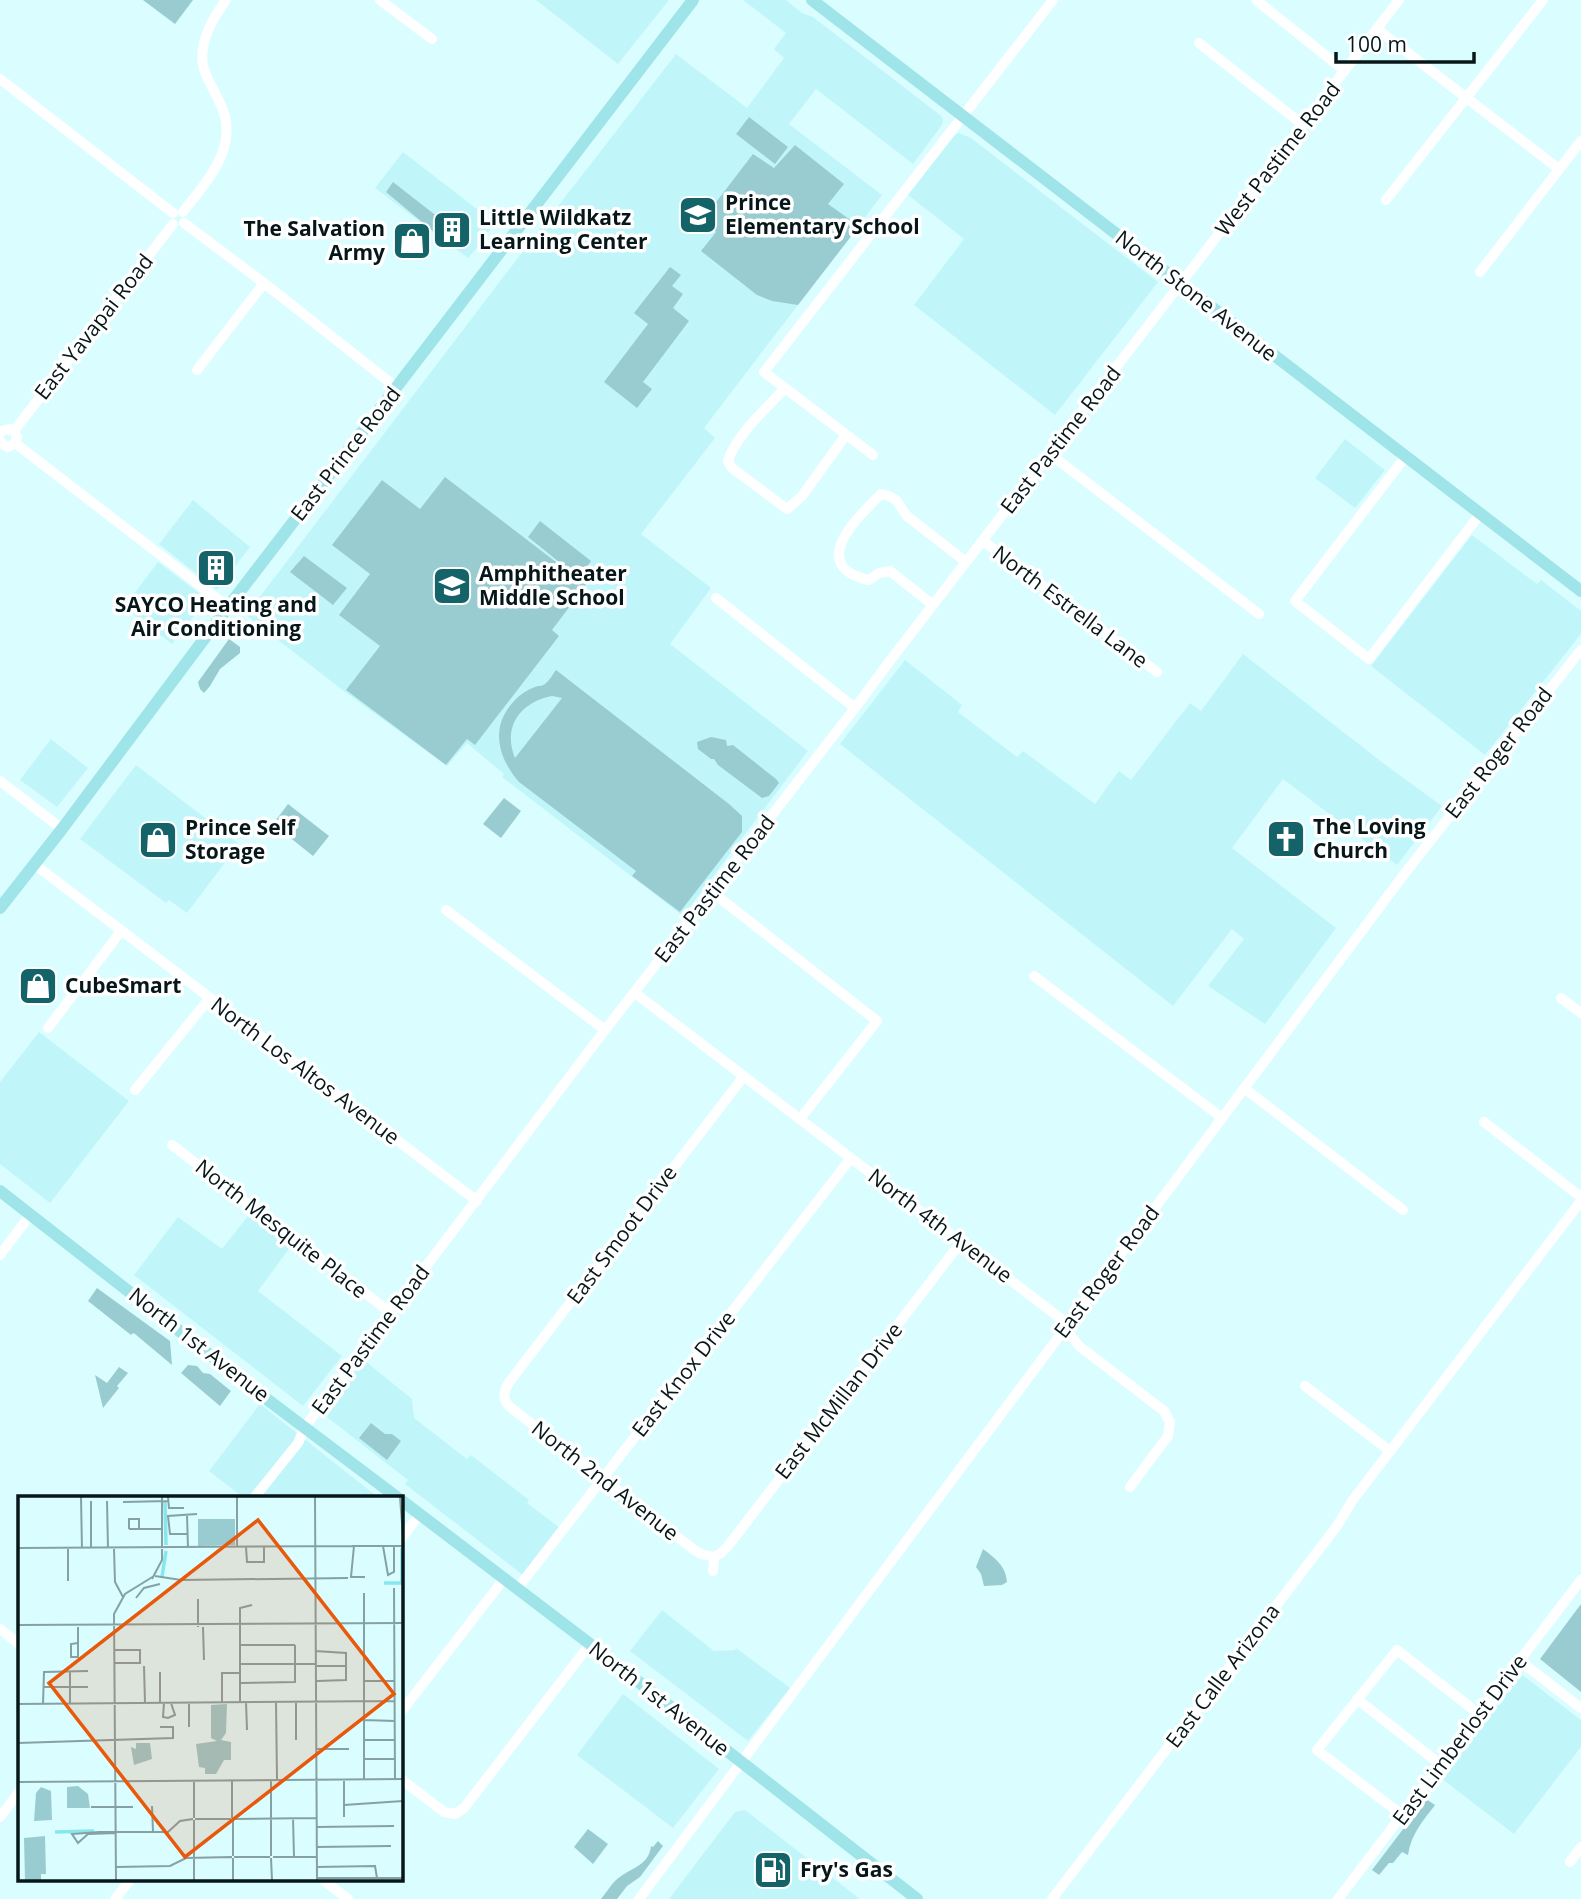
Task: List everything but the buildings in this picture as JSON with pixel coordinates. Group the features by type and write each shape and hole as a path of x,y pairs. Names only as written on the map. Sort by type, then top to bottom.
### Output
{"main road":[{"name":"East Prince Road","path":"0,908 693,0"},
{"name":"North Stone Avenue","path":"812,0 1581,591"},
{"name":"North 1st Avenue","path":"0,1191 396,1496"},
{"name":"North 1st Avenue","path":"402,1500 917,1899"}],"street":[{"name":"East Yavapai Road","path":"14,431 214,171 224,148 226,114 203,67 202,58 206,35 215,15 226,0"},
{"path":"380,0 432,39"},
{"path":"873,455 764,372 1053,0"},
{"path":"1256,0 1345,71"},
{"name":"West Pastime Road","path":"1181,284 1399,0"},
{"path":"1387,200 1543,0"},
{"path":"1377,29 1559,169"},
{"path":"1199,43 1303,125"},
{"path":"0,79 397,388"},
{"path":"1480,272 1581,141"},
{"path":"197,370 264,283"},
{"name":"East Pastime Road","path":"256,1496 299,1440 304,1427 605,1030 1181,284"},
{"path":"785,388 730,454 728,461 732,468 787,509 802,496 846,435"},
{"path":"5,429 14,431 17,437 15,443 8,447 0,439 5,429"},
{"path":"15,443 228,607"},
{"path":"1050,454 1259,614"},
{"path":"1406,456 1295,601 1369,659 1480,514"},
{"path":"933,605 890,571 880,573 869,580 846,569 838,559 838,548 860,514 881,494 889,496 896,500 907,516 966,562"},
{"name":"North Estrella Lane","path":"983,541 1157,673"},
{"path":"716,598 855,708"},
{"name":"East Roger Road","path":"639,1899 1405,873 1581,650"},
{"path":"0,781 62,829"},
{"name":"North Los Altos Avenue","path":"34,864 477,1201"},
{"path":"712,892 877,1021 800,1119"},
{"path":"446,910 605,1030"},
{"path":"48,1028 121,931"},
{"path":"1034,976 1222,1117"},
{"name":"North 4th Avenue","path":"635,993 1059,1318 1079,1346 1164,1410 1170,1430 1164,1443 1130,1487"},
{"path":"1562,998 1581,1013"},
{"path":"135,1090 209,999"},
{"name":"East Smoot Drive","path":"501,1398 510,1381 744,1076"},
{"path":"1244,1088 1403,1210"},
{"path":"1484,1122 1581,1199"},
{"name":"North Mesquite Place","path":"172,1144 391,1313"},
{"name":"East Knox Drive","path":"517,1588 851,1158"},
{"name":"East Calle Arizona","path":"1052,1899 1338,1526 1352,1501 1581,1199"},
{"path":"0,1255 30,1215"},
{"name":"East McMillan Drive","path":"714,1557 727,1546 961,1242"},
{"path":"1305,1386 1390,1451"},
{"name":"North 2nd Avenue","path":"501,1398 693,1549 714,1557"},
{"path":"402,1538 420,1514"},
{"path":"713,1571 714,1557"},
{"path":"402,1712 504,1579"},
{"name":"East Limberlost Drive","path":"1338,1899 1581,1580"},
{"path":"0,1629 18,1643"},
{"path":"402,1780 444,1812 455,1814 464,1808 590,1644"},
{"path":"1402,1815 1317,1750 1397,1650 1479,1714"},
{"path":"1520,1661 1581,1708"},
{"path":"1357,1699 1441,1765"},
{"path":"0,1817 18,1793"},
{"path":"1570,1862 1581,1847"},
{"path":"115,1899 128,1882"},
{"path":"326,1882 348,1899"}],"shaded area":[{"path":"143,0 193,0 175,24"},
{"path":"536,0 669,0 618,64"},
{"path":"743,0 786,0 802,13 813,17 943,119 942,125 913,164 816,89 789,124 882,195 704,428 715,438 641,534 711,588 670,644 808,751 683,916 502,777 504,774 467,743 447,766 345,692 246,615 676,54 747,108 784,58 774,49 786,33"},
{"path":"749,117 788,147 775,164 736,134"},
{"path":"959,133 971,138 1158,282 1055,415 914,305 964,239 908,195"},
{"path":"795,145 844,184 828,204 859,226 798,305 772,301 757,295 701,251 716,232 709,222 714,215 710,210 753,154 774,168"},
{"path":"403,152 495,223 468,258 375,188"},
{"path":"393,182 443,221 434,232 386,192"},
{"path":"670,267 681,275 672,286 683,294 673,308 689,321 643,382 652,389 637,408 604,382 648,324 634,313"},
{"path":"1345,439 1385,470 1355,508 1315,478"},
{"path":"445,477 586,585 552,630 559,636 475,745 467,739 446,765 346,690 380,646 339,615 370,574 332,545 382,480 420,509"},
{"path":"193,500 250,547 217,590 159,544"},
{"path":"540,521 591,561 579,578 528,537"},
{"path":"1472,535 1537,584 1541,580 1581,611 1581,634 1485,755 1371,666"},
{"path":"304,556 347,588 333,605 290,572"},
{"path":"158,562 207,599 172,644 124,607"},
{"path":"229,639 240,647 240,653 220,669 204,693 198,682"},
{"path":"1243,654 1442,806 1397,865 1283,779 1232,848 1336,928 1265,1024 1208,986 1244,939 1232,929 1173,1006 840,744 905,660 962,705 958,712 1017,757 1023,751 1095,804 1119,771 1131,780 1190,703 1201,711"},
{"path":"556,670 742,816 742,832 680,912 632,876 636,871 519,782 505,762 499,740 502,719 508,708 523,693 545,684","holes":["552,696 562,698 515,758 511,736 517,717 541,699"]},
{"path":"711,737 726,740 727,746 733,745 776,779 779,783 769,796 762,798 698,749 697,742"},
{"path":"51,739 88,768 57,807 20,780"},
{"name":"Prince Self Storage","path":"136,765 239,844 187,913 169,900 166,903 80,839"},
{"path":"504,798 521,811 501,838 483,824"},
{"path":"288,804 329,836 313,856 273,824"},
{"path":"39,1032 129,1101 50,1203 0,1164 0,1082"},
{"path":"252,1211 294,1242 258,1291 342,1356 303,1406 134,1275 178,1217 222,1249"},
{"path":"97,1288 170,1341 172,1365 135,1334 131,1335 88,1301"},
{"path":"364,1360 412,1399 414,1418 467,1459 471,1455 560,1528 523,1575 405,1484 408,1480 323,1414"},
{"path":"188,1365 197,1366 231,1391 220,1406 181,1373"},
{"path":"119,1367 128,1373 103,1408 95,1375 107,1383"},
{"path":"260,1404 376,1496 241,1496 209,1471"},
{"path":"371,1423 385,1434 392,1434 401,1441 387,1460 359,1438"},
{"path":"983,1549 1002,1567 1007,1582 984,1586 976,1567"},
{"path":"1581,1604 1581,1692 1540,1659"},
{"path":"662,1610 714,1651 736,1648 790,1688 748,1741 630,1651"},
{"path":"1521,1674 1581,1720 1581,1747 1514,1834 1442,1779"},
{"path":"623,1694 719,1769 673,1828 577,1755"},
{"path":"1426,1799 1435,1805 1415,1834 1408,1855 1402,1852 1379,1875 1372,1870"},
{"path":"745,1810 860,1899 669,1899 735,1812"},
{"path":"588,1829 608,1844 593,1864 574,1847"},
{"path":"658,1841 663,1846 640,1877 627,1886 617,1899 601,1899 615,1881 642,1863 651,1846"}],"place":[{"name":"Prince Elementary School","path":"698,215"},
{"name":"Little Wildkatz Learning Center","path":"452,230"},
{"name":"The Salvation Army","path":"412,241"},
{"name":"SAYCO Heating and Air Conditioning","path":"216,568"},
{"name":"Amphitheater Middle School","path":"452,586"},
{"name":"The Loving Church","path":"1286,839"},
{"name":"Prince Self Storage","path":"158,840"},
{"name":"CubeSmart","path":"38,986"},
{"name":"Fry's Gas","path":"773,1870"}]}
